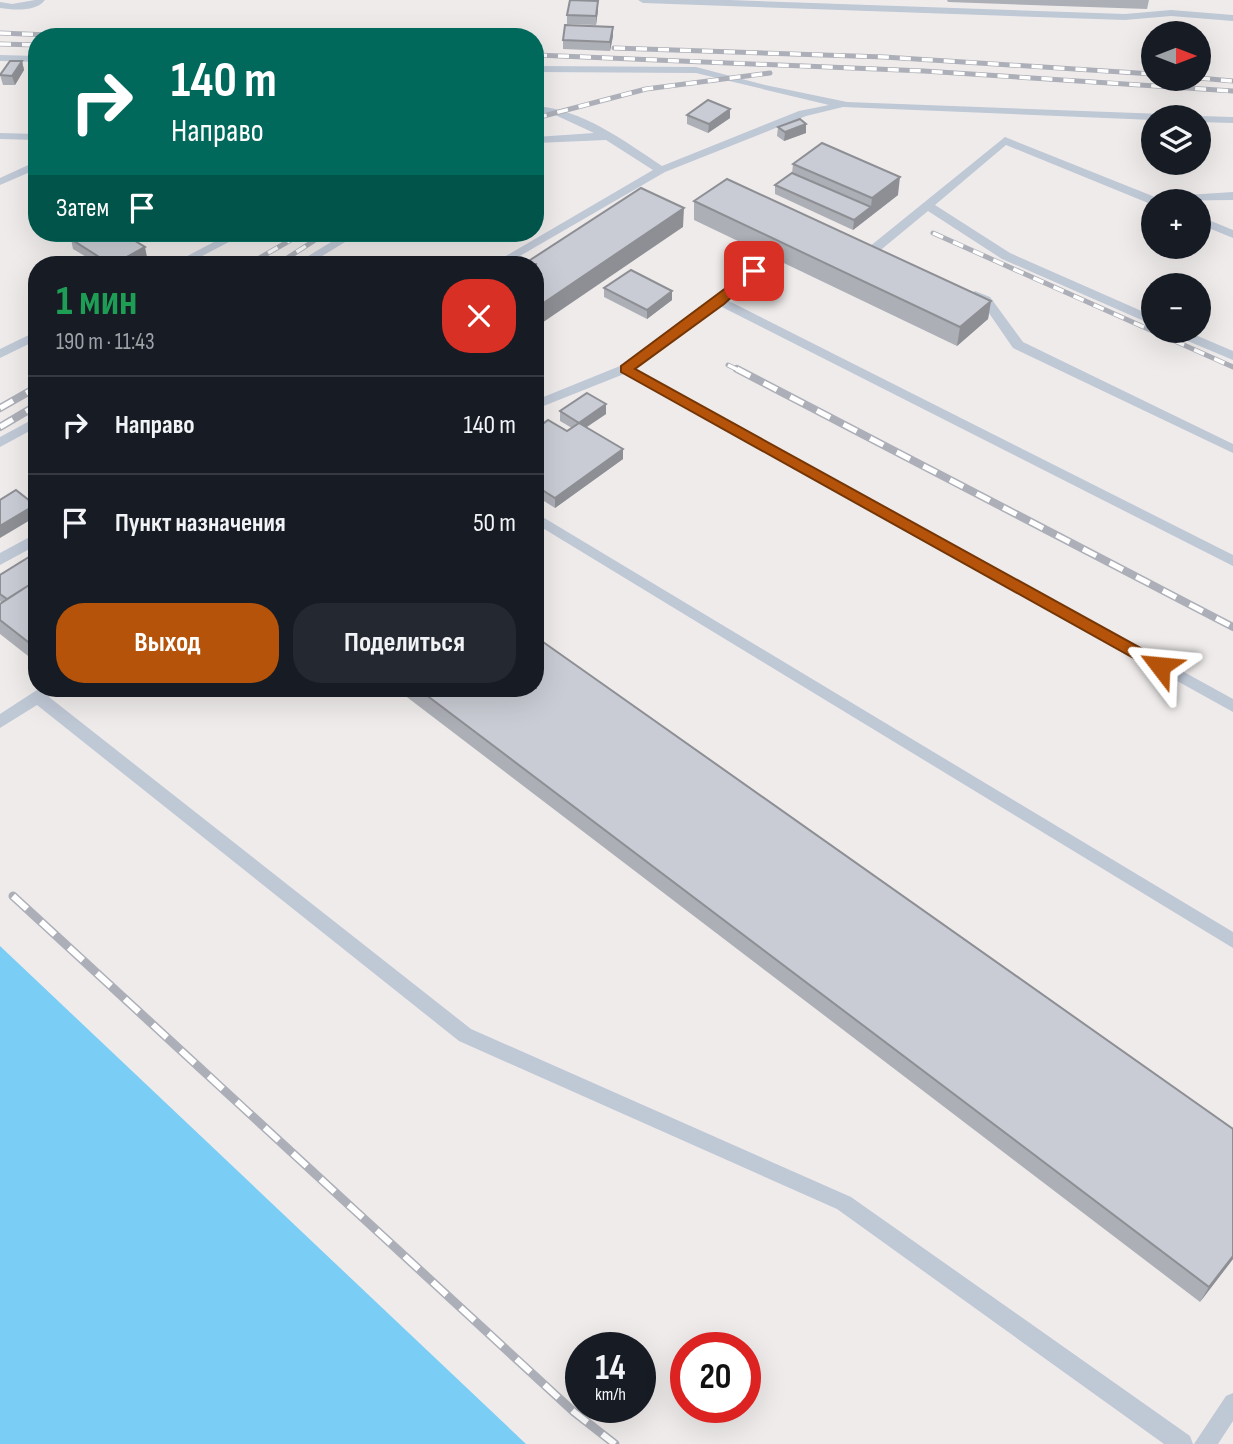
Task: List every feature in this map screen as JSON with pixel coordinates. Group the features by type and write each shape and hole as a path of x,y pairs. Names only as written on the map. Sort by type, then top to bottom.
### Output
{"lane":[{"path":"0,5 12,7 37,4 40,0"},
{"path":"643,0 1125,17 1171,13 1233,18"},
{"path":"1171,13 1181,0"},
{"path":"0,58 28,59"},
{"path":"544,69 696,70 764,88 847,105 1141,116"},
{"path":"544,237 661,170 803,113 847,105"},
{"path":"544,110 555,111 608,136 661,170"},
{"path":"1211,119 1233,120"},
{"path":"0,136 28,137"},
{"path":"544,140 608,136"},
{"path":"873,250 1005,140 1141,196"},
{"path":"0,182 28,168"},
{"path":"1211,197 1233,195"},
{"path":"927,205 1006,256 1141,316"},
{"path":"1211,225 1233,234"},
{"path":"194,256 222,242"},
{"path":"315,256 339,242"},
{"path":"512,256 536,242"},
{"path":"544,402 625,369 719,301 754,271"},
{"path":"961,289 986,300 1018,345 1233,449"},
{"path":"719,301 1233,561"},
{"path":"0,354 28,340"},
{"path":"1203,343 1233,356"},
{"path":"625,369 1233,706"},
{"path":"0,443 28,426"},
{"path":"544,523 1233,941"},
{"path":"0,560 28,543"},
{"path":"0,722 38,697"},
{"path":"51,697 464,1035 844,1203 1182,1444"},
{"path":"1205,1444 1233,1403"}],"water":[{"path":"0,946 526,1444 0,1444"}],"building":[{"path":"570,0 598,1 596,16 567,15"},
{"path":"565,25 613,27 610,42 563,40"},
{"path":"10,61 22,61 12,76 0,75"},
{"path":"708,100 730,109 709,124 687,115"},
{"path":"800,119 806,124 785,132 778,127"},
{"path":"822,143 900,177 872,198 793,164"},
{"path":"792,173 871,207 854,220 775,185"},
{"path":"727,179 991,301 960,327 694,201"},
{"path":"641,188 684,208 544,303 544,256 536,256"},
{"path":"76,242 137,242 145,247 129,256 98,256"},
{"path":"631,270 672,291 647,310 604,288"},
{"path":"587,393 606,404 579,423 560,411"},
{"path":"548,420 567,431 579,423 623,449 555,498 544,491 544,423"},
{"path":"16,490 28,499 28,509 0,526 0,500"},
{"path":"28,558 28,586 7,599 0,594 0,575"},
{"path":"28,586 28,642 0,620 0,604"},
{"path":"544,643 1233,1129 1233,1256 1209,1287 429,697 544,697"}],"railway":[{"path":"0,33 28,34"},
{"path":"0,44 28,45"},
{"path":"614,48 884,57 1141,73"},
{"path":"544,55 924,71 1233,91"},
{"path":"544,116 646,89 770,73"},
{"path":"1211,79 1233,81"},
{"path":"933,233 1233,367"},
{"path":"263,256 287,242"},
{"path":"290,256 312,242"},
{"path":"728,365 740,371"},
{"path":"737,369 1233,627"},
{"path":"0,408 28,392"},
{"path":"0,427 28,410"},
{"path":"13,896 574,1412 615,1444"}],"route":[{"path":"754,271 719,301 625,369 1160,666"}]}
